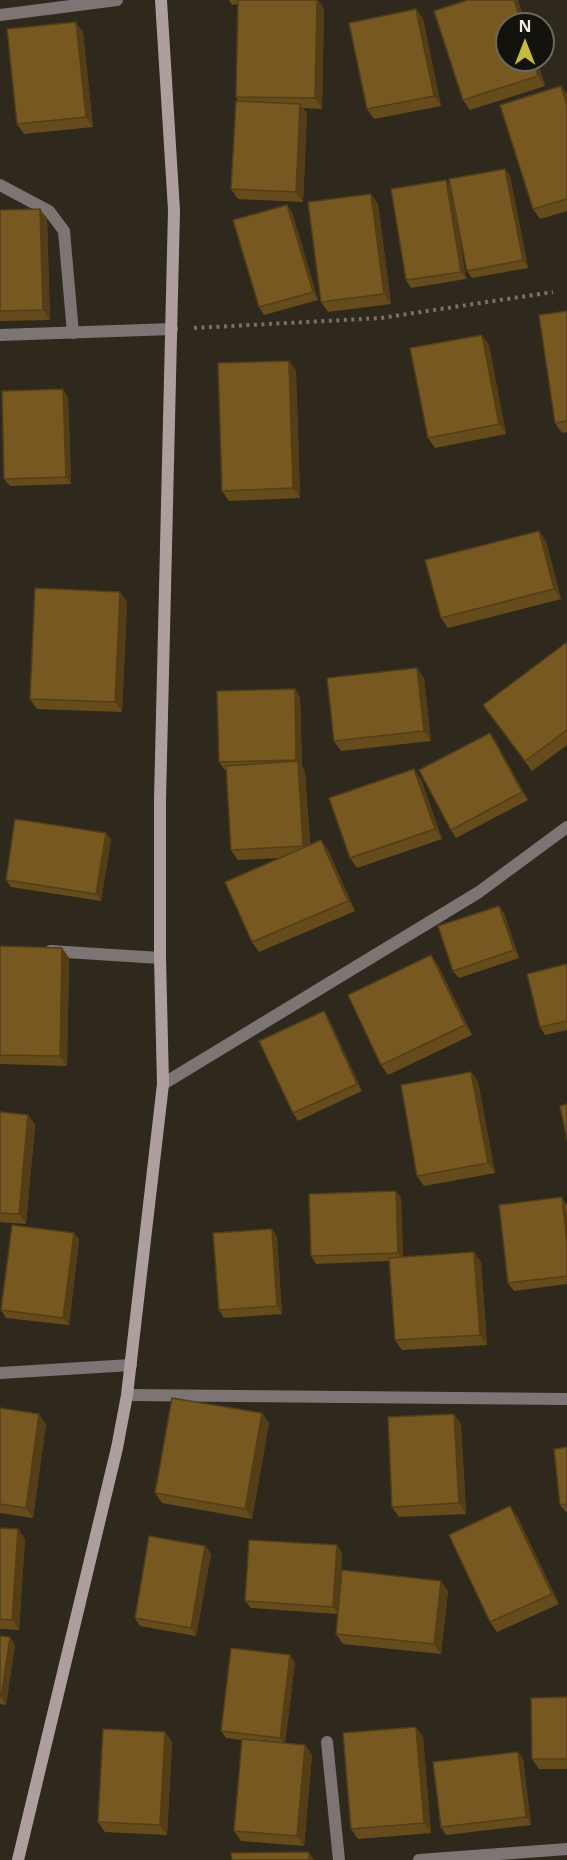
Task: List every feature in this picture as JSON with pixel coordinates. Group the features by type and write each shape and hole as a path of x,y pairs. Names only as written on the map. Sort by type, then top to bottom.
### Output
{"street":[{"path":"0,15 117,0"},
{"path":"18,1860 117,1448 127,1395 163,1084 160,799 174,210 161,0"},
{"path":"0,185 49,211 64,231 73,333"},
{"path":"0,335 172,329"},
{"path":"163,1084 479,892 567,827"},
{"path":"32,950 160,958"},
{"path":"0,1373 131,1365"},
{"path":"127,1395 567,1399"},
{"path":"327,1742 339,1860"},
{"path":"419,1860 567,1849"}],"path":[{"path":"172,329 381,318 553,292"}],"building":[{"path":"238,0 317,0 315,98 236,97"},
{"path":"468,0 514,0 518,12 495,12 495,72 537,72 538,76 463,100 434,11"},
{"path":"416,9 434,96 367,109 349,23"},
{"path":"76,22 86,117 17,124 7,29"},
{"path":"561,86 567,105 567,199 533,209 500,105"},
{"path":"236,101 300,104 296,192 231,189"},
{"path":"505,169 523,260 467,271 449,179"},
{"path":"446,180 461,272 406,280 391,189"},
{"path":"371,194 384,294 321,302 308,202"},
{"path":"287,205 313,292 259,307 233,220"},
{"path":"40,209 43,310 0,311 0,210"},
{"path":"567,311 567,421 555,423 539,315"},
{"path":"482,335 499,424 428,438 410,348"},
{"path":"289,361 293,488 222,491 218,363"},
{"path":"63,389 66,477 4,479 2,391"},
{"path":"539,531 554,589 441,618 425,560"},
{"path":"35,588 120,592 115,702 30,699"},
{"path":"567,642 567,730 525,761 483,705"},
{"path":"417,668 424,731 334,741 327,678"},
{"path":"295,689 296,760 219,762 217,691"},
{"path":"490,733 522,792 451,830 419,770"},
{"path":"298,761 303,846 231,850 226,766"},
{"path":"414,769 435,829 350,858 329,798"},
{"path":"15,819 106,833 96,894 6,880"},
{"path":"321,840 348,901 252,942 225,882"},
{"path":"499,906 514,950 453,971 438,926"},
{"path":"0,946 62,948 60,1056 0,1055"},
{"path":"431,955 465,1025 381,1065 348,995"},
{"path":"567,964 567,1021 540,1027 527,974"},
{"path":"324,1011 357,1084 293,1113 259,1041"},
{"path":"471,1072 488,1163 417,1176 401,1085"},
{"path":"567,1104 567,1140 560,1106"},
{"path":"0,1112 28,1115 19,1214 0,1213"},
{"path":"396,1191 398,1253 311,1256 309,1194"},
{"path":"562,1197 567,1243 567,1276 508,1283 499,1205"},
{"path":"564,1204 567,1204 567,1222"},
{"path":"12,1225 74,1233 63,1318 1,1310"},
{"path":"272,1229 277,1306 219,1310 213,1233"},
{"path":"474,1252 480,1335 395,1340 389,1258"},
{"path":"172,1398 262,1413 245,1509 155,1493"},
{"path":"0,1408 39,1414 26,1508 0,1504"},
{"path":"454,1414 459,1503 392,1507 388,1417"},
{"path":"567,1447 567,1504 560,1505 554,1449"},
{"path":"510,1506 552,1594 490,1622 449,1535"},
{"path":"0,1528 18,1529 12,1620 0,1619"},
{"path":"149,1536 205,1546 191,1628 135,1618"},
{"path":"249,1540 337,1545 333,1607 245,1601"},
{"path":"342,1570 441,1581 434,1644 336,1634"},
{"path":"0,1636 10,1637 1,1697 0,1697"},
{"path":"231,1648 290,1655 280,1738 221,1731"},
{"path":"567,1697 567,1759 532,1759 531,1698"},
{"path":"416,1727 424,1823 351,1829 343,1733"},
{"path":"103,1729 165,1732 160,1825 98,1822"},
{"path":"242,1739 305,1745 297,1836 234,1831"},
{"path":"518,1752 526,1817 441,1827 433,1762"},
{"path":"309,1852 309,1860 232,1860 231,1853"}]}
